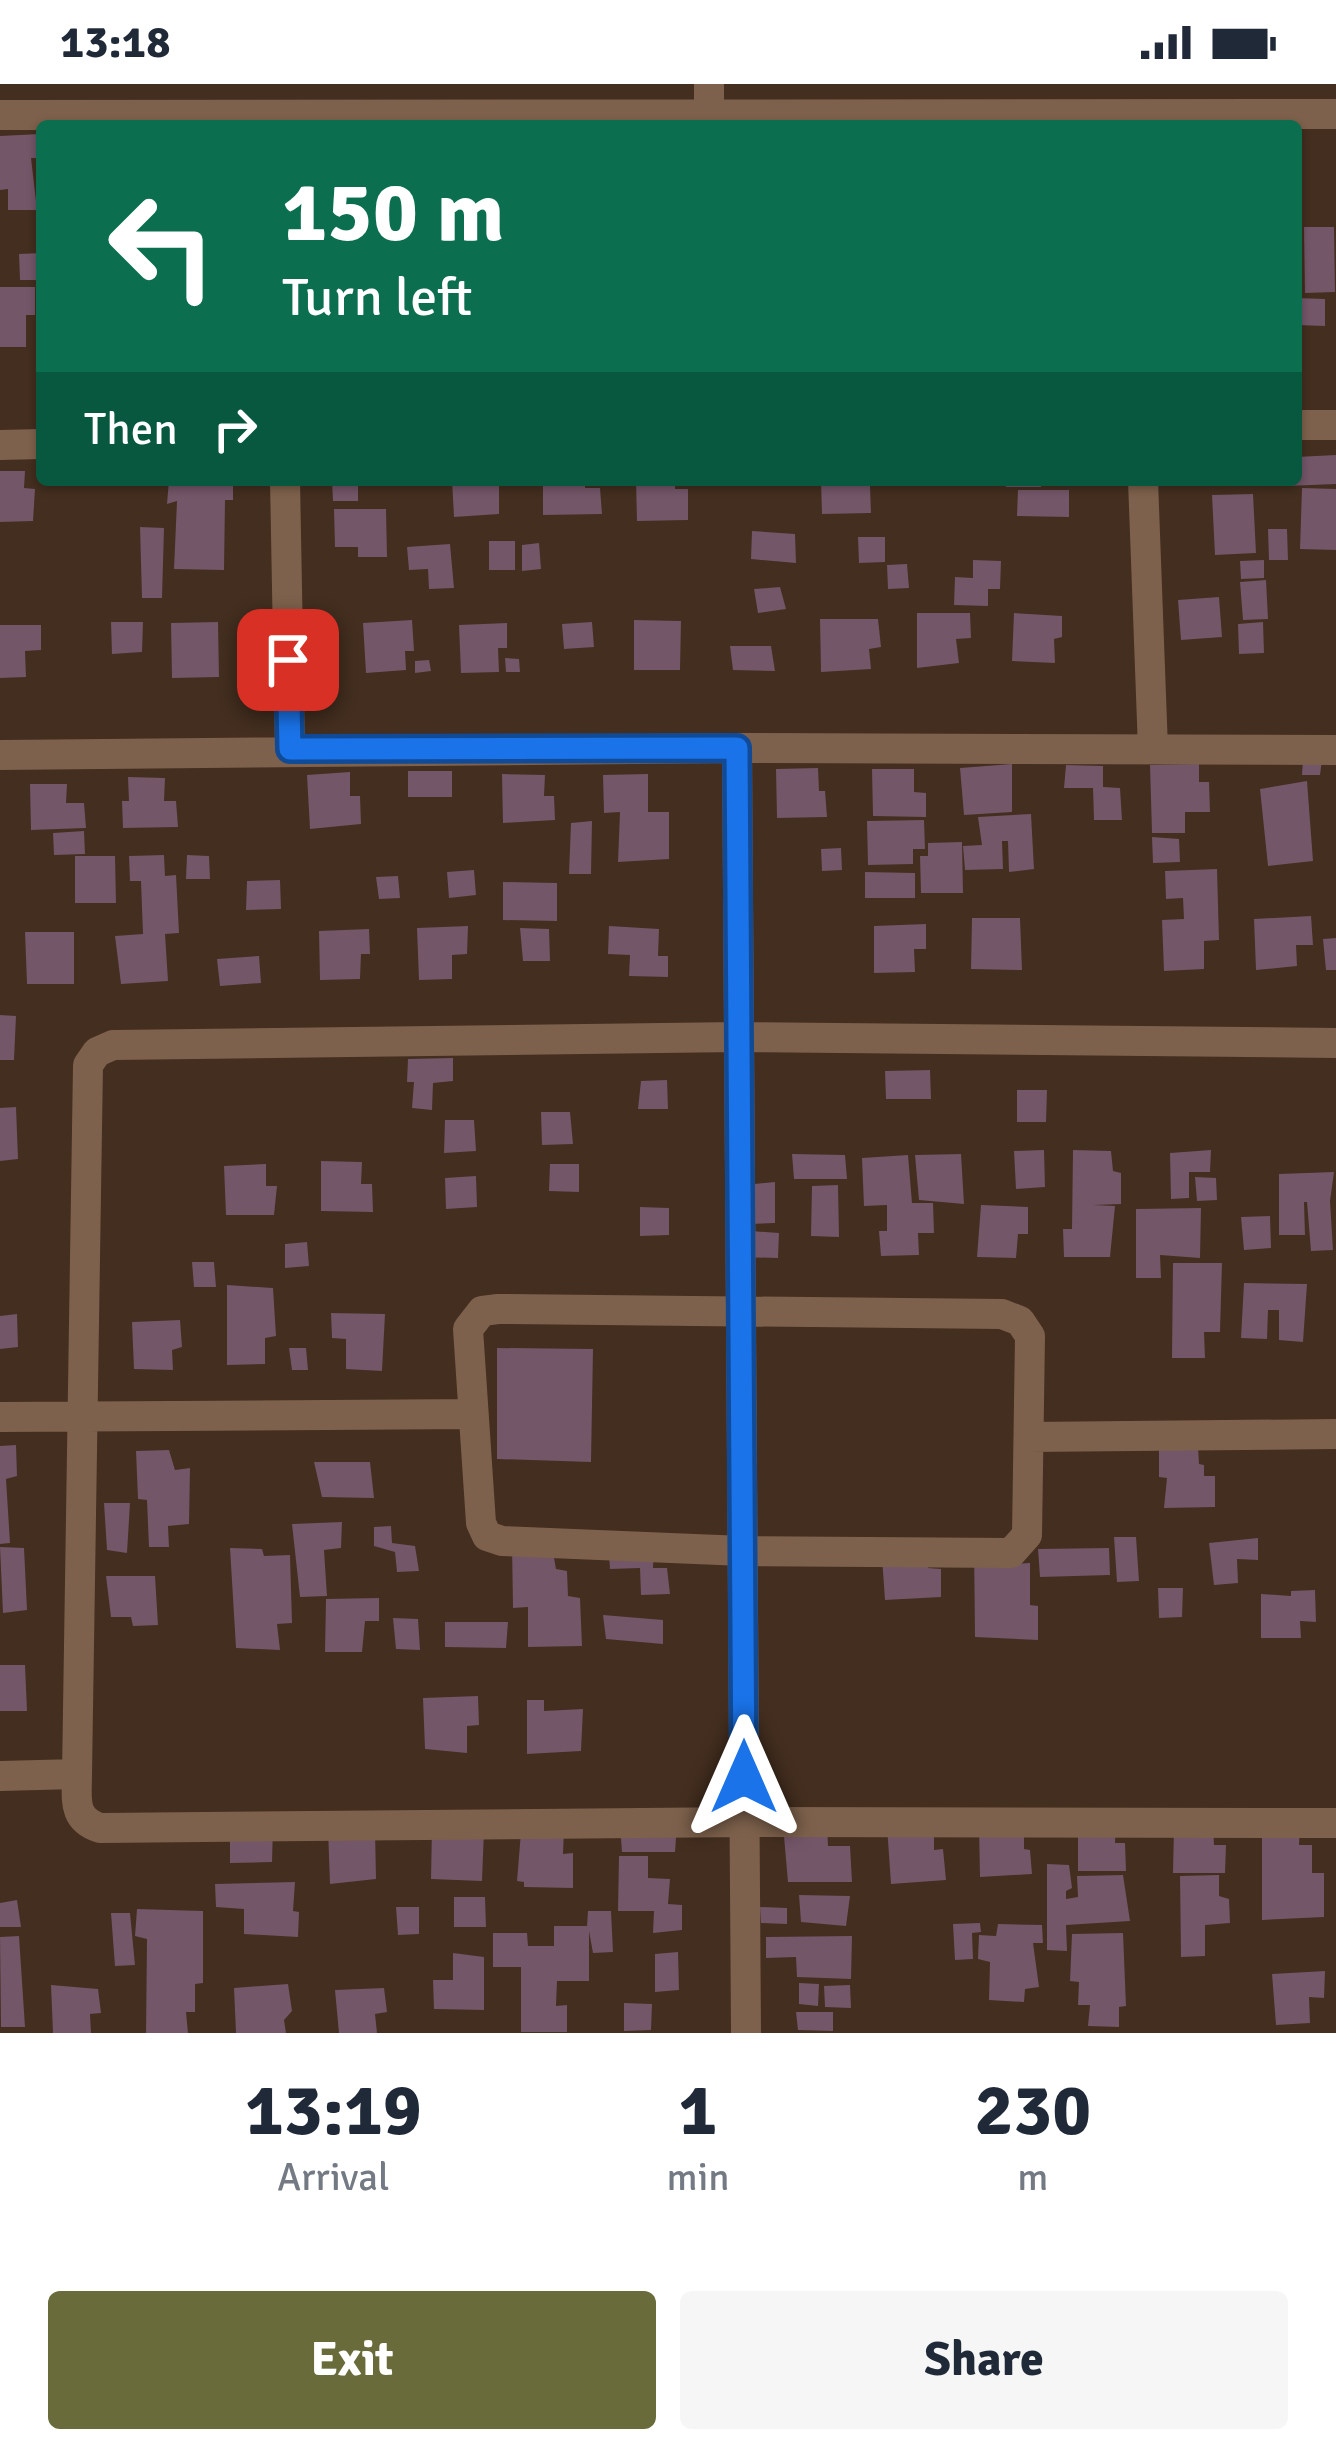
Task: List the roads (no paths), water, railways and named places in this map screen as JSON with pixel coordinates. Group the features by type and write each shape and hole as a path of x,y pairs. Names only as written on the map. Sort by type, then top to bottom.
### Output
{"street":[{"path":"307,120 709,99 1126,120 1336,114"},
{"path":"0,115 240,120"},
{"path":"1302,425 1336,424"},
{"path":"0,445 36,444"},
{"path":"285,486 290,749"},
{"path":"1143,486 1153,749"},
{"path":"737,748 746,2033"},
{"path":"0,755 290,749 1336,750"},
{"path":"1336,1043 738,1037 112,1045 98,1052 88,1066 77,1774 78,1812 86,1823 100,1828 1336,1823"},
{"path":"482,1311 1003,1313 1020,1321 1030,1336 1027,1535 1011,1553 742,1552 502,1541 487,1536 481,1522 472,1414 468,1329 482,1311"},
{"path":"0,1417 472,1414"},
{"path":"1028,1437 1336,1434"},
{"path":"0,1776 77,1774"}]}
